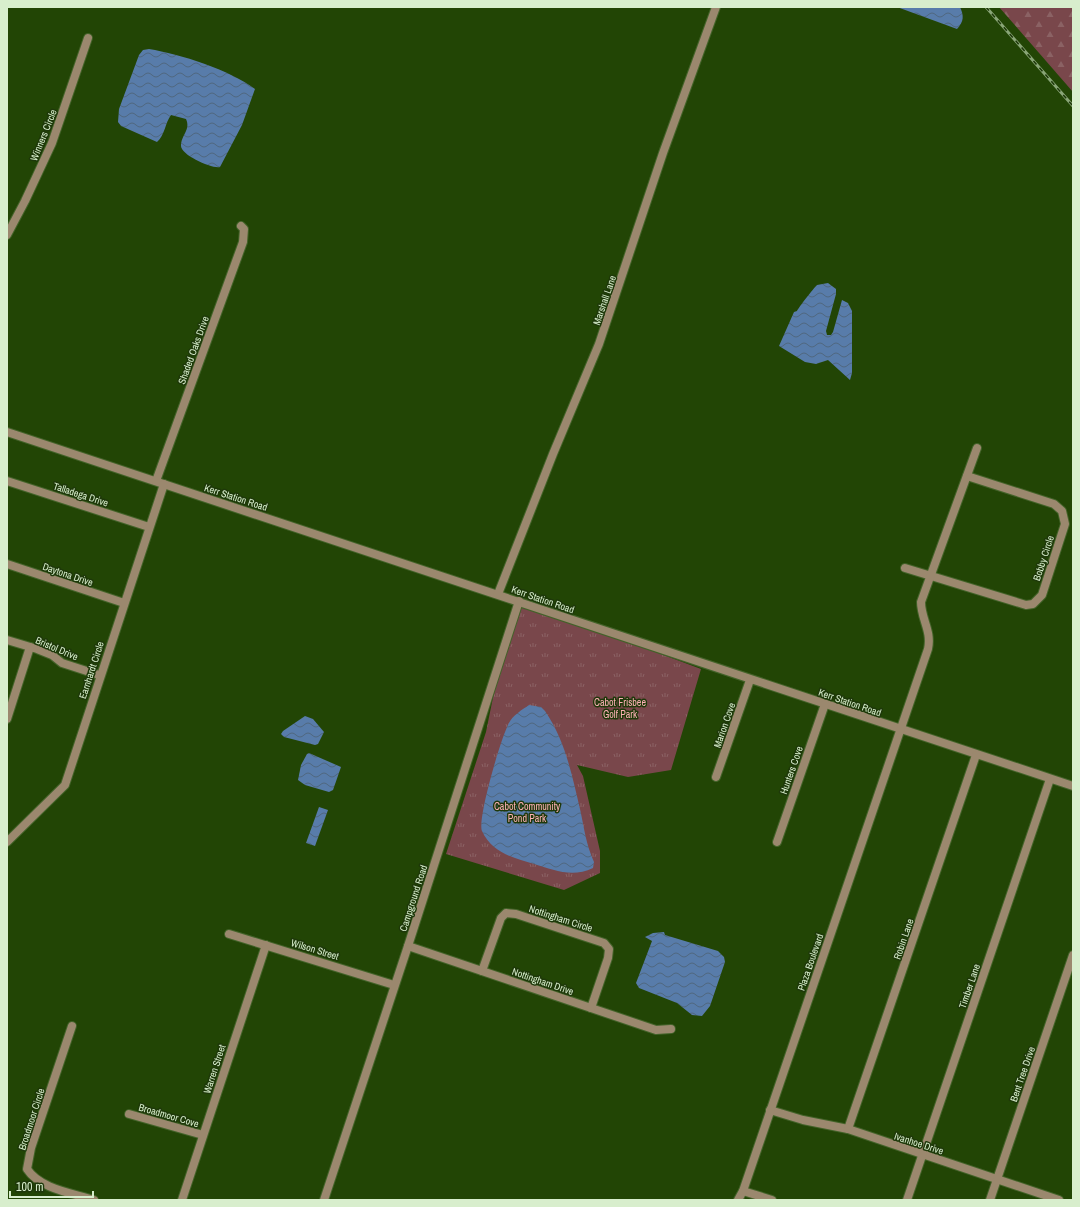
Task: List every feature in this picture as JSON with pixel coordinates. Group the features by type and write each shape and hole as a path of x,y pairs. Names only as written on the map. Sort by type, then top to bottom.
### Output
{"street":[{"name":"Marshall Lane","path":"498,594 553,454 599,344 663,153 716,7"},
{"name":"Winners Circle","path":"7,235 25,201 52,143 88,38"},
{"name":"Shaded Oaks Drive","path":"160,482 243,242 244,229 241,226"},
{"name":"Kerr Station Road","path":"7,432 519,601 900,730 1073,786"},
{"name":"Plaza Boulevard","path":"738,1200 743,1191 930,641 930,634 921,610 921,602 977,448"},
{"name":"Bobby Circle","path":"905,568 1026,605 1033,604 1042,595 1065,524 1062,511 1054,504 967,476"},
{"name":"Talladega Drive","path":"7,481 149,527"},
{"name":"Earnhardt Circle","path":"7,842 65,785 99,675 149,527 160,482"},
{"name":"Daytona Drive","path":"7,564 124,603"},
{"name":"Campground Road","path":"324,1200 408,946 519,601"},
{"name":"Bristol Drive","path":"7,640 52,655 62,663 99,675"},
{"path":"7,719 30,647"},
{"name":"Marion Cove","path":"716,777 750,680"},
{"name":"Hunters Cove","path":"777,842 825,704"},
{"name":"Robin Lane","path":"848,1129 976,755"},
{"name":"Timber Lane","path":"906,1200 1050,778"},
{"name":"Nottingham Circle","path":"482,971 501,918 506,913 516,914 604,943 609,949 608,958 591,1008"},
{"name":"Wilson Street","path":"229,934 394,985"},
{"name":"Warren Street","path":"182,1200 266,945"},
{"name":"Nottingham Drive","path":"408,946 656,1030 671,1029"},
{"name":"Bent Tree Drive","path":"990,1200 1073,955"},
{"name":"Broadmoor Circle","path":"72,1026 31,1148 27,1169 33,1178 43,1184 94,1200"},
{"name":"Ivanhoe Drive","path":"770,1110 803,1120 848,1129 1059,1200"},
{"name":"Broadmoor Cove","path":"129,1114 203,1135"},
{"path":"743,1191 772,1200"}],"green space":[{"path":"999,7 1073,7 1073,92"},
{"path":"519,601 701,669 671,770 628,777 577,765 583,776 600,851 600,873 564,890 446,854 486,732 501,658"}],"water":[{"path":"897,7 960,7 963,18 957,29"},
{"path":"149,49 190,59 219,69 245,82 255,89 242,125 220,167 204,164 182,150 181,142 187,129 186,119 171,115 162,136 157,142 121,126 118,122 119,109 139,55 143,50"},
{"path":"828,283 836,289 836,294 826,331 827,335 831,335 833,332 842,300 848,303 852,311 852,373 850,380 828,360 816,364 805,362 779,346 794,312 797,311 817,285"},
{"path":"529,705 541,707 545,711 563,746 571,771 587,843 594,862 593,868 585,871 570,873 563,872 511,857 504,854 492,845 482,831 481,824 486,796 505,731 513,718"},
{"path":"305,716 313,719 324,732 318,744 315,745 284,737 281,734"},
{"path":"309,753 341,767 333,790 329,792 305,785 298,780 301,765"},
{"path":"319,807 328,810 315,846 306,843"},
{"path":"664,932 665,935 718,951 724,957 725,962 710,1006 702,1016 692,1015 677,1003 639,988 636,983 652,941 645,937 653,933"}],"railway":[{"path":"986,7 1073,106"}],"park label":[{"name":"Cabot Frisbee Golf Park","path":"620,708"},
{"name":"Cabot Community Pond Park","path":"527,812"}]}
